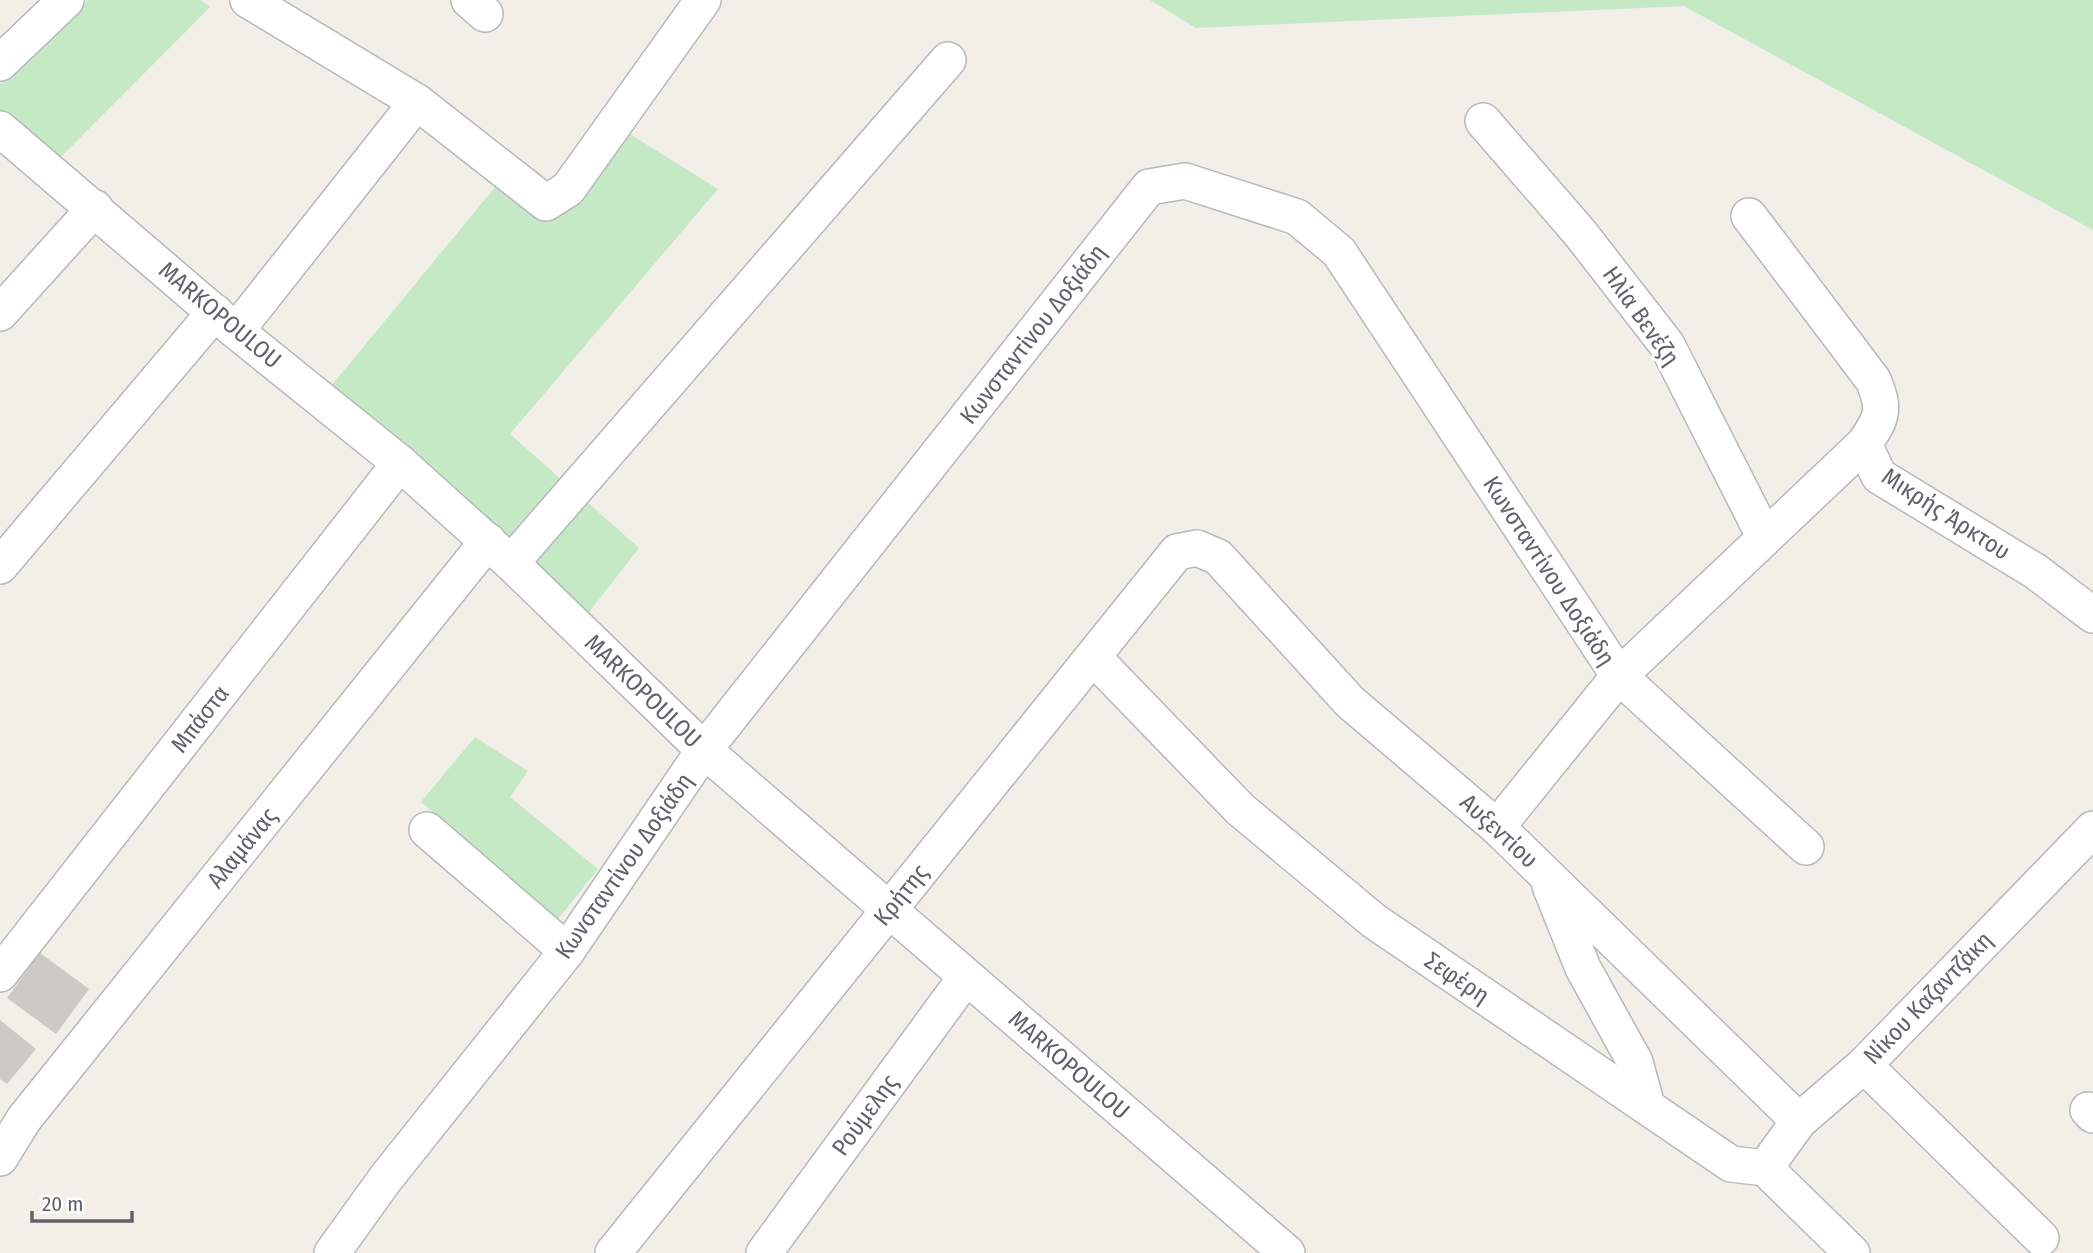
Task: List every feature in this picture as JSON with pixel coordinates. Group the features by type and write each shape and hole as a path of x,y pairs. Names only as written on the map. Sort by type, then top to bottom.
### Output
{"street":[{"path":"0,64 66,0"},
{"path":"248,0 417,102 546,203 568,189 703,0"},
{"name":"Αλαμάνας","path":"0,1157 24,1119 499,552 948,60"},
{"path":"0,566 226,321 417,102"},
{"name":"Ηλία Βενέζη","path":"1483,121 1580,233 1667,345 1764,536"},
{"name":"MARKOPOULOU","path":"0,129 226,321 400,463 499,552 704,750 1287,1253"},
{"name":"Κωνσταντίνου Δοξιάδη","path":"332,1253 386,1178 567,951 704,750 1149,187 1185,181 1297,217 1339,252 1619,676 1806,847"},
{"path":"0,313 94,208"},
{"name":"Μικρής Άρκτου","path":"1749,216 1873,380 1881,400 1880,420 1864,444 1879,476 2035,571 2093,615"},
{"path":"1497,827 1619,676 1864,444"},
{"name":"Μπάστα","path":"0,974 400,463"},
{"name":"Κρήτης","path":"613,1253 1177,552 1197,548"},
{"name":"Αυξεντίου","path":"1197,548 1218,557 1350,702 1497,827 1798,1121"},
{"name":"Σεφέρη","path":"1093,657 1240,809 1374,921 1731,1164 1765,1168"},
{"name":"Νίκου Καζαντζάκη","path":"1765,1168 1798,1121 1864,1065 2093,829"},
{"path":"426,830 567,951"},
{"path":"1546,874 1583,968 1635,1062 1647,1106"},
{"name":"Ρούμελης","path":"764,1253 966,977"},
{"path":"1864,1065 2041,1238"},
{"path":"1765,1168 1852,1253"}],"green space":[{"path":"88,0 201,0 210,7 47,171 0,130 0,84"},
{"path":"1150,0 2093,0 2093,230 1684,6 1196,28"},
{"path":"625,131 718,189 510,434 639,548 579,625 322,397 497,185 546,219"},
{"path":"475,737 528,771 510,797 598,869 558,919 421,802"}],"building":[{"path":"40,953 89,989 56,1034 7,998"},
{"path":"0,1020 36,1049 7,1084 0,1079"}]}
